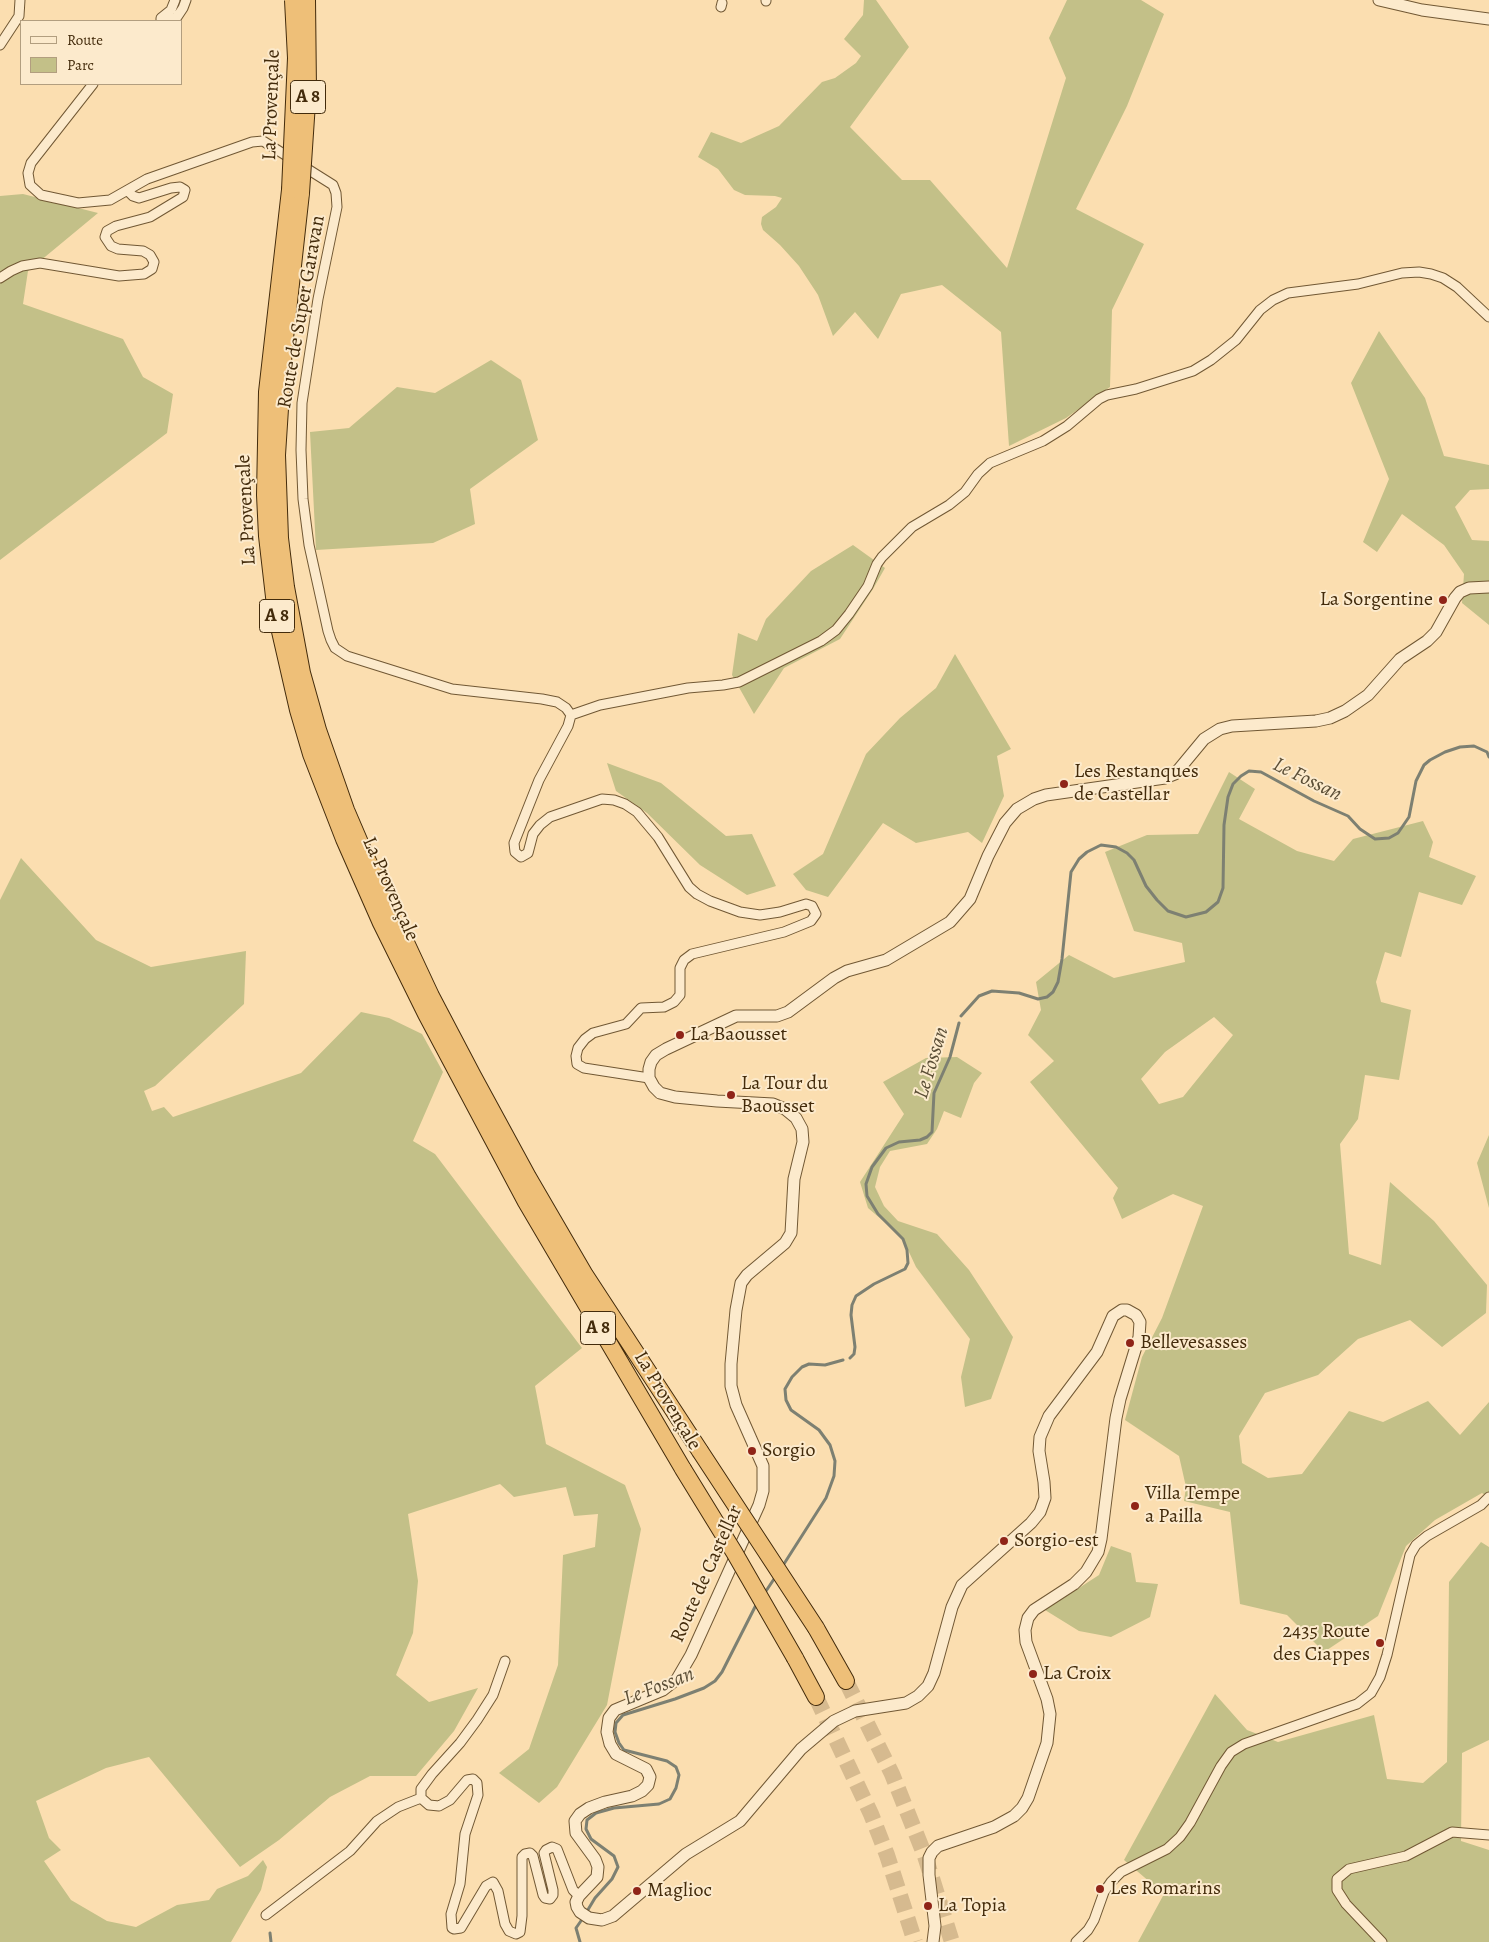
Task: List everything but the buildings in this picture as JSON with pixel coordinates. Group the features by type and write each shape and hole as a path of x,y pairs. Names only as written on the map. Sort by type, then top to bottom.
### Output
{"highway":[{"name":"La Provençale","path":"293,0 296,66 295,192"},
{"name":"La Provençale","path":"307,0 308,88 295,192 278,454 280,538 287,596 302,673 318,730 336,783 366,859 431,1011 522,1181 683,1469 734,1552 816,1697"},
{"name":"La Provençale","path":"522,1181 816,1628 846,1680"}],"street":[{"path":"0,45 19,16 20,0"},
{"path":"161,20 171,10 175,0"},
{"path":"170,20 177,17 186,0"},
{"path":"1379,0 1422,10 1489,19"},
{"name":"Route de Super Garavan","path":"92,85 31,163 28,173 30,185 35,192 41,195 78,203 110,200 147,179 252,142 263,141 333,185 336,193 337,207 318,299 302,403 301,450 303,500 309,545 331,640 336,648 347,656 361,662 397,671 452,689 542,698 557,702 566,708 571,715"},
{"path":"0,278 11,271 40,263 119,276 144,274 152,270 154,262 150,255 111,246 105,237 107,232 116,226 150,217 183,197 185,190 180,187 171,188 139,198 133,196 128,191"},
{"path":"1489,317 1458,287 1443,278 1419,272 1402,273 1358,284 1288,293 1273,300 1260,310 1236,340 1211,360 1193,371 1136,389 1107,394 1067,426 1043,441 990,463 978,474 965,492 949,505 912,527 877,564 868,586 850,614 836,630 820,641 739,682 688,688 600,705 571,715 568,726 539,780 514,843 515,852 521,857 528,853 533,834 550,817 602,799 614,800 625,804 637,812 658,837 689,887 697,894 740,912 760,914 780,912 806,904 812,906 816,914 811,921 784,932 692,954 684,960 680,968 680,995 674,1002 664,1007 641,1008 626,1024 593,1033 578,1048 576,1056 578,1064 584,1068 649,1078 648,1069 651,1062 656,1055 666,1049 736,1016 777,1016 788,1012 834,978 847,971 886,960 950,922 970,899 994,842 1005,823 1017,809 1034,798 1165,778 1175,774 1204,739 1220,729 1232,726 1316,721 1330,718 1345,711 1368,695 1400,659 1427,641 1436,632 1460,592 1469,588 1489,587"},
{"name":"Route de Castellar","path":"580,1896 597,1877 598,1867 576,1833 575,1821 580,1814 589,1808 604,1802 632,1796 642,1791 648,1785 650,1777 646,1769 616,1754 610,1744 607,1732 609,1718 615,1710 663,1690 677,1679 691,1655 759,1505 763,1491 763,1466 736,1405 731,1386 730,1364 736,1310 741,1283 747,1275 785,1243 791,1233 794,1179 803,1142 802,1129 796,1118 785,1109 773,1104 717,1102 660,1094 649,1078"},
{"path":"505,1661 493,1694 477,1720 421,1789 421,1798 429,1805 439,1806 450,1800 467,1780 473,1779 477,1783 478,1795 466,1834 460,1884 451,1914 452,1928 461,1928 486,1886 493,1882 498,1891 505,1924 509,1931 516,1934 520,1932 522,1916 522,1857 530,1853 533,1856 543,1895 545,1898 550,1899 553,1895 553,1890 544,1853 552,1847 557,1849 573,1890 580,1896 576,1902 577,1908 585,1915 602,1920 614,1916 686,1854 740,1821 801,1749 834,1721 855,1711 906,1703 918,1696 928,1686 934,1673 952,1606 962,1585 1031,1523 1040,1512 1045,1498 1039,1451 1040,1438 1049,1416 1097,1352 1113,1316 1122,1310 1132,1311 1139,1318 1141,1329 1116,1418 1100,1545 1086,1572 1074,1584 1034,1610 1028,1618 1025,1630 1026,1642 1047,1699 1050,1714 1047,1743 1028,1798 1014,1816 994,1826 938,1846 932,1852 929,1858 929,1876 934,1926 933,1942"},
{"path":"1076,1942 1088,1930 1094,1920 1104,1892 1111,1882 1121,1872 1167,1849 1180,1837 1231,1752 1244,1744 1357,1704 1371,1694 1388,1655 1410,1555 1416,1545 1427,1536 1481,1505 1489,1497"},
{"path":"266,1915 350,1851 377,1821 398,1807 421,1798"},
{"path":"1382,1942 1346,1904 1337,1890 1338,1879 1349,1869 1406,1856 1452,1832 1489,1835"}],"green space":[{"path":"864,0 876,0 909,47 850,127 902,180 930,180 1007,268 1066,78 1049,38 1067,0 1141,0 1164,14 1127,106 1076,209 1144,244 1112,310 1110,387 1066,418 1009,446 1001,332 942,285 901,294 878,339 855,312 833,336 818,295 799,266 763,230 761,224 762,217 776,207 782,198 745,195 734,190 718,169 698,157 711,132 741,143 779,126 822,82 835,78 856,63 861,56 844,39 863,15"},
{"path":"23,194 98,213 28,271 23,304 123,339 143,377 173,394 167,433 0,560 0,196"},
{"path":"1379,331 1425,398 1444,456 1489,465 1489,489 1470,490 1455,507 1472,540 1489,541 1489,625 1462,603 1464,574 1444,545 1402,514 1377,552 1363,542 1389,479 1351,383"},
{"path":"491,360 521,380 538,440 470,489 475,524 433,543 316,550 310,432 349,428 397,387 435,393"},
{"path":"853,545 885,568 873,589 840,639 784,668 754,714 732,675 738,633 757,641 766,619 811,571"},
{"path":"955,654 1011,749 997,756 1004,796 982,843 968,832 916,843 883,823 828,897 806,890 793,874 823,854 866,754 900,718 936,688"},
{"path":"607,763 661,783 726,836 752,834 776,886 747,895 700,865 647,813 616,791"},
{"path":"1229,772 1255,789 1239,819 1297,851 1334,861 1353,839 1423,821 1433,842 1429,857 1476,876 1462,905 1419,892 1401,957 1385,952 1376,982 1381,1002 1411,1010 1399,1080 1365,1075 1358,1119 1340,1144 1349,1254 1381,1265 1390,1182 1434,1221 1487,1285 1486,1313 1442,1347 1410,1320 1358,1339 1318,1375 1265,1393 1239,1436 1242,1463 1268,1478 1302,1474 1349,1411 1383,1422 1428,1401 1460,1435 1489,1402 1489,1498 1482,1493 1435,1520 1406,1546 1378,1616 1324,1652 1287,1615 1240,1604 1230,1512 1184,1501 1186,1487 1179,1456 1125,1420 1142,1357 1162,1318 1203,1206 1173,1194 1122,1219 1113,1198 1118,1188 1030,1082 1054,1061 1028,1035 1041,1010 1036,982 1069,955 1114,978 1185,962 1182,943 1134,931 1105,852 1147,835 1198,834","holes":["1214,1017 1233,1035 1183,1097 1159,1104 1141,1079 1165,1052"]},
{"path":"21,858 96,940 151,967 246,951 244,1004 155,1086 144,1091 152,1111 164,1107 173,1117 301,1073 361,1012 389,1018 422,1034 443,1072 413,1141 435,1154 582,1348 535,1386 546,1444 625,1485 641,1529 607,1705 557,1787 539,1803 499,1773 529,1749 558,1665 563,1555 595,1547 598,1514 574,1516 566,1487 514,1497 500,1484 408,1514 418,1581 413,1633 396,1675 429,1702 478,1688 454,1731 416,1776 370,1776 330,1797 279,1840 240,1867 149,1757 106,1768 36,1801 49,1838 61,1850 44,1861 71,1900 107,1921 136,1927 177,1905 209,1900 217,1889 248,1876 263,1860 267,1867 261,1890 231,1942 0,1942 0,900"},
{"path":"957,1057 982,1073 974,1083 961,1118 944,1111 937,1129 927,1144 890,1151 880,1167 875,1187 884,1206 898,1221 937,1234 969,1270 1013,1337 991,1399 965,1407 961,1377 970,1339 916,1267 902,1237 868,1208 860,1182 904,1114 883,1082 926,1058"},
{"path":"1489,1135 1489,1208 1477,1163"},
{"path":"1481,1542 1489,1547 1489,1740 1462,1753 1461,1841 1489,1850 1489,1942 1138,1942 1164,1894 1124,1860 1215,1694 1247,1730 1278,1742 1374,1715 1387,1779 1423,1783 1447,1762 1449,1582"},
{"path":"1111,1546 1131,1553 1136,1582 1158,1584 1150,1617 1111,1637 1079,1631 1045,1610 1099,1575"}],"waterway":[{"name":"Le Fossan","path":"961,1016 979,996 992,991 1019,993 1038,999 1047,997 1053,992 1058,982 1062,959 1071,872 1079,859 1087,852 1101,845 1116,847 1127,853 1134,860 1146,886 1168,911 1186,917 1206,912 1218,902 1223,888 1224,825 1228,797 1233,784 1249,771 1261,772 1314,801 1348,816 1360,829 1375,839 1389,838 1398,833 1409,817 1416,781 1424,765 1430,760 1460,747 1474,746 1487,752 1489,757"},
{"name":"Le Fossan","path":"850,1358 854,1354 855,1347 851,1315 852,1305 856,1296 874,1284 905,1269 908,1263 907,1250 903,1239 878,1214 867,1196 866,1184 872,1167 886,1148 899,1142 920,1140 932,1132 934,1093 950,1057 959,1023"},
{"name":"Le Fossan","path":"782,1567 826,1498 834,1476 835,1461 830,1445 819,1430 791,1410 786,1400 785,1389 792,1377 802,1367 809,1364 825,1365 843,1360"},
{"name":"Le Fossan","path":"764,1594 776,1576"},
{"name":"Le Fossan","path":"586,1913 595,1898 612,1879 618,1867 614,1856 591,1839 586,1829 587,1820 596,1813 614,1808 659,1804 670,1799 676,1788 679,1775 676,1767 667,1761 624,1750 615,1732 616,1723 623,1715 675,1699 704,1688 715,1681 722,1672 757,1603"},
{"name":"Le Fossan","path":"580,1942 576,1928 583,1918"},
{"path":"270,1933 271,1942"}],"tunnel":[{"path":"846,1681 892,1774 925,1856 952,1942"},
{"path":"816,1697 871,1814 887,1855 915,1942"}],"place":[{"name":"La Sorgentine","path":"1443,600"},
{"name":"Les Restanques de Castellar","path":"1064,784"},
{"name":"La Baousset","path":"680,1035"},
{"name":"La Tour du Baousset","path":"731,1095"},
{"name":"Bellevesasses","path":"1130,1343"},
{"name":"Sorgio","path":"752,1451"},
{"name":"Villa Tempe a Pailla","path":"1135,1506"},
{"name":"Sorgio-est","path":"1004,1541"},
{"name":"2435 Route des Ciappes","path":"1380,1643"},
{"name":"La Croix","path":"1033,1674"},
{"name":"Les Romarins","path":"1100,1889"},
{"name":"Maglioc","path":"637,1891"},
{"name":"La Topia","path":"928,1906"}]}
